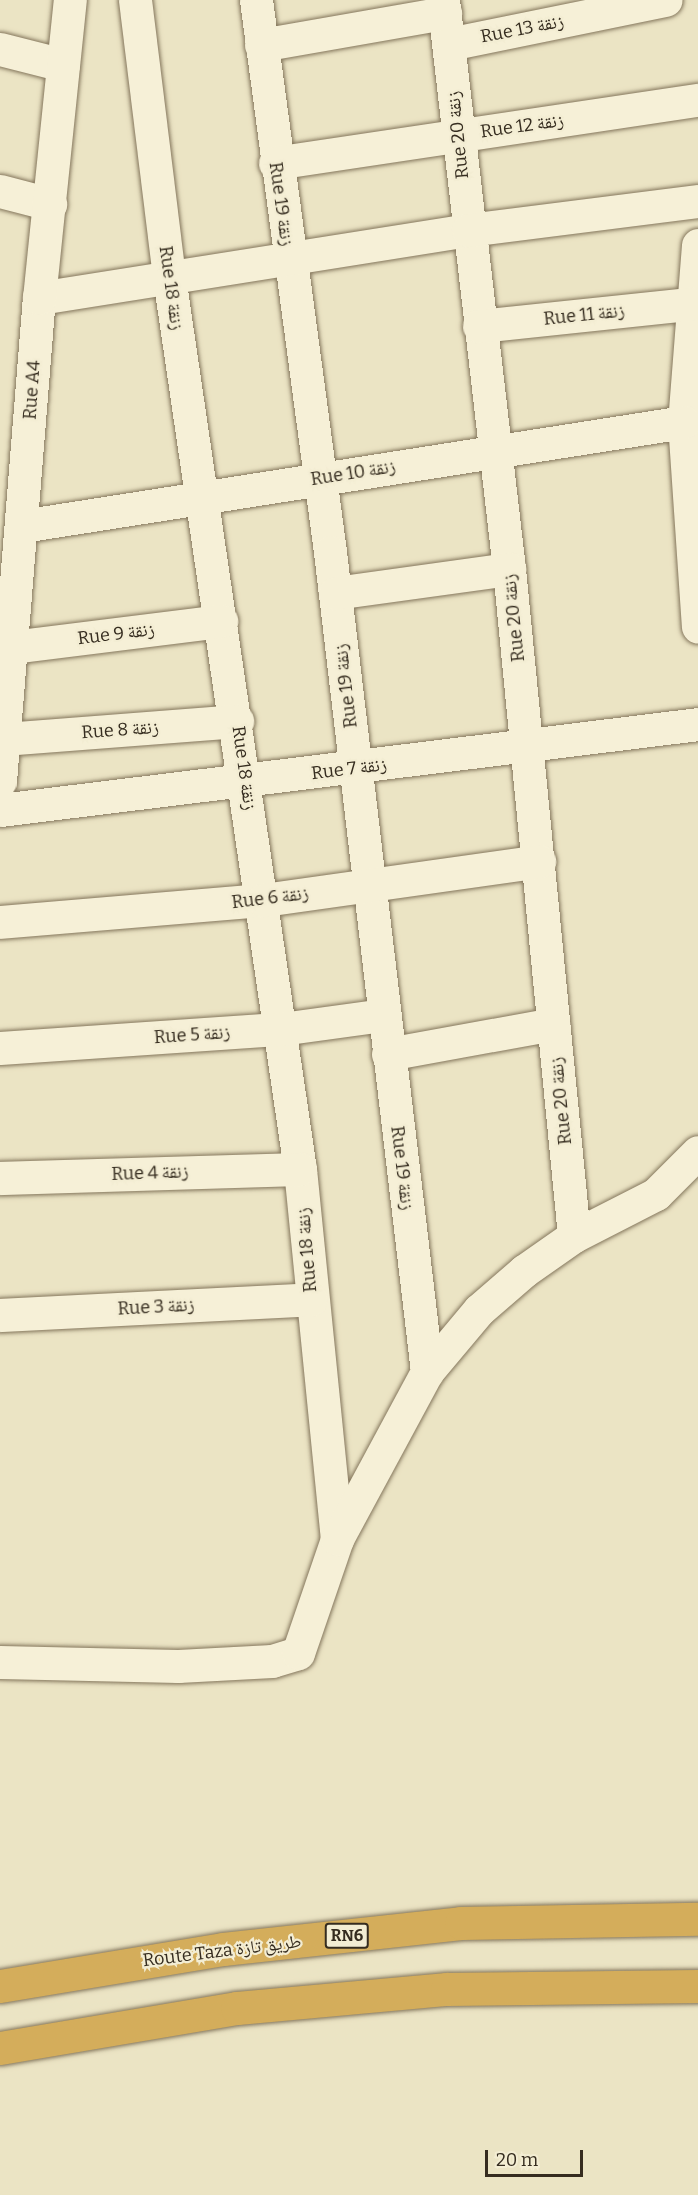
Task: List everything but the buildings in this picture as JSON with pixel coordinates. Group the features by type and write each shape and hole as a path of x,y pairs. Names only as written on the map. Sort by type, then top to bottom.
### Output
{"highway":[{"name":"Route Taza طريق تازة","path":"0,1986 224,1949 461,1923 698,1919"},
{"path":"0,2049 237,2008 447,1989 698,1986"}],"street":[{"name":"Rue A4","path":"0,781 11,647 15,509 50,204 70,0"},
{"name":"Rue 18 زنقة","path":"135,0 169,277 246,780 300,1169 311,1299 338,1539"},
{"name":"Rue 19 زنقة","path":"256,0 275,163 335,593 383,1015 427,1372"},
{"name":"Rue 13 زنقة","path":"261,45 446,19 666,0"},
{"name":"Rue 20 زنقة","path":"446,19 492,452 509,569 574,1236"},
{"path":"0,49 63,65"},
{"name":"Rue 12 زنقة","path":"275,163 698,100"},
{"path":"0,191 50,204"},
{"path":"39,298 468,230 698,201"},
{"path":"698,245 690,304 684,422 698,627"},
{"name":"Rue 11 زنقة","path":"478,326 690,304"},
{"name":"Rue 10 زنقة","path":"15,509 202,500 319,477 684,422"},
{"path":"335,593 509,569"},
{"name":"Rue 9 زنقة","path":"11,647 221,621"},
{"name":"Rue 8 زنقة","path":"3,739 237,722"},
{"name":"Rue 7 زنقة","path":"0,810 356,769 698,724"},
{"name":"Rue 6 زنقة","path":"0,922 263,900 539,861"},
{"name":"Rue 5 زنقة","path":"0,1048 281,1029 383,1015"},
{"path":"388,1054 553,1024"},
{"path":"0,1662 178,1666 288,1658 304,1642 338,1539 427,1372 478,1310 574,1236 656,1194 698,1152"},
{"name":"Rue 4 زنقة","path":"0,1178 300,1169"},
{"name":"Rue 3 زنقة","path":"0,1315 311,1299"}]}
